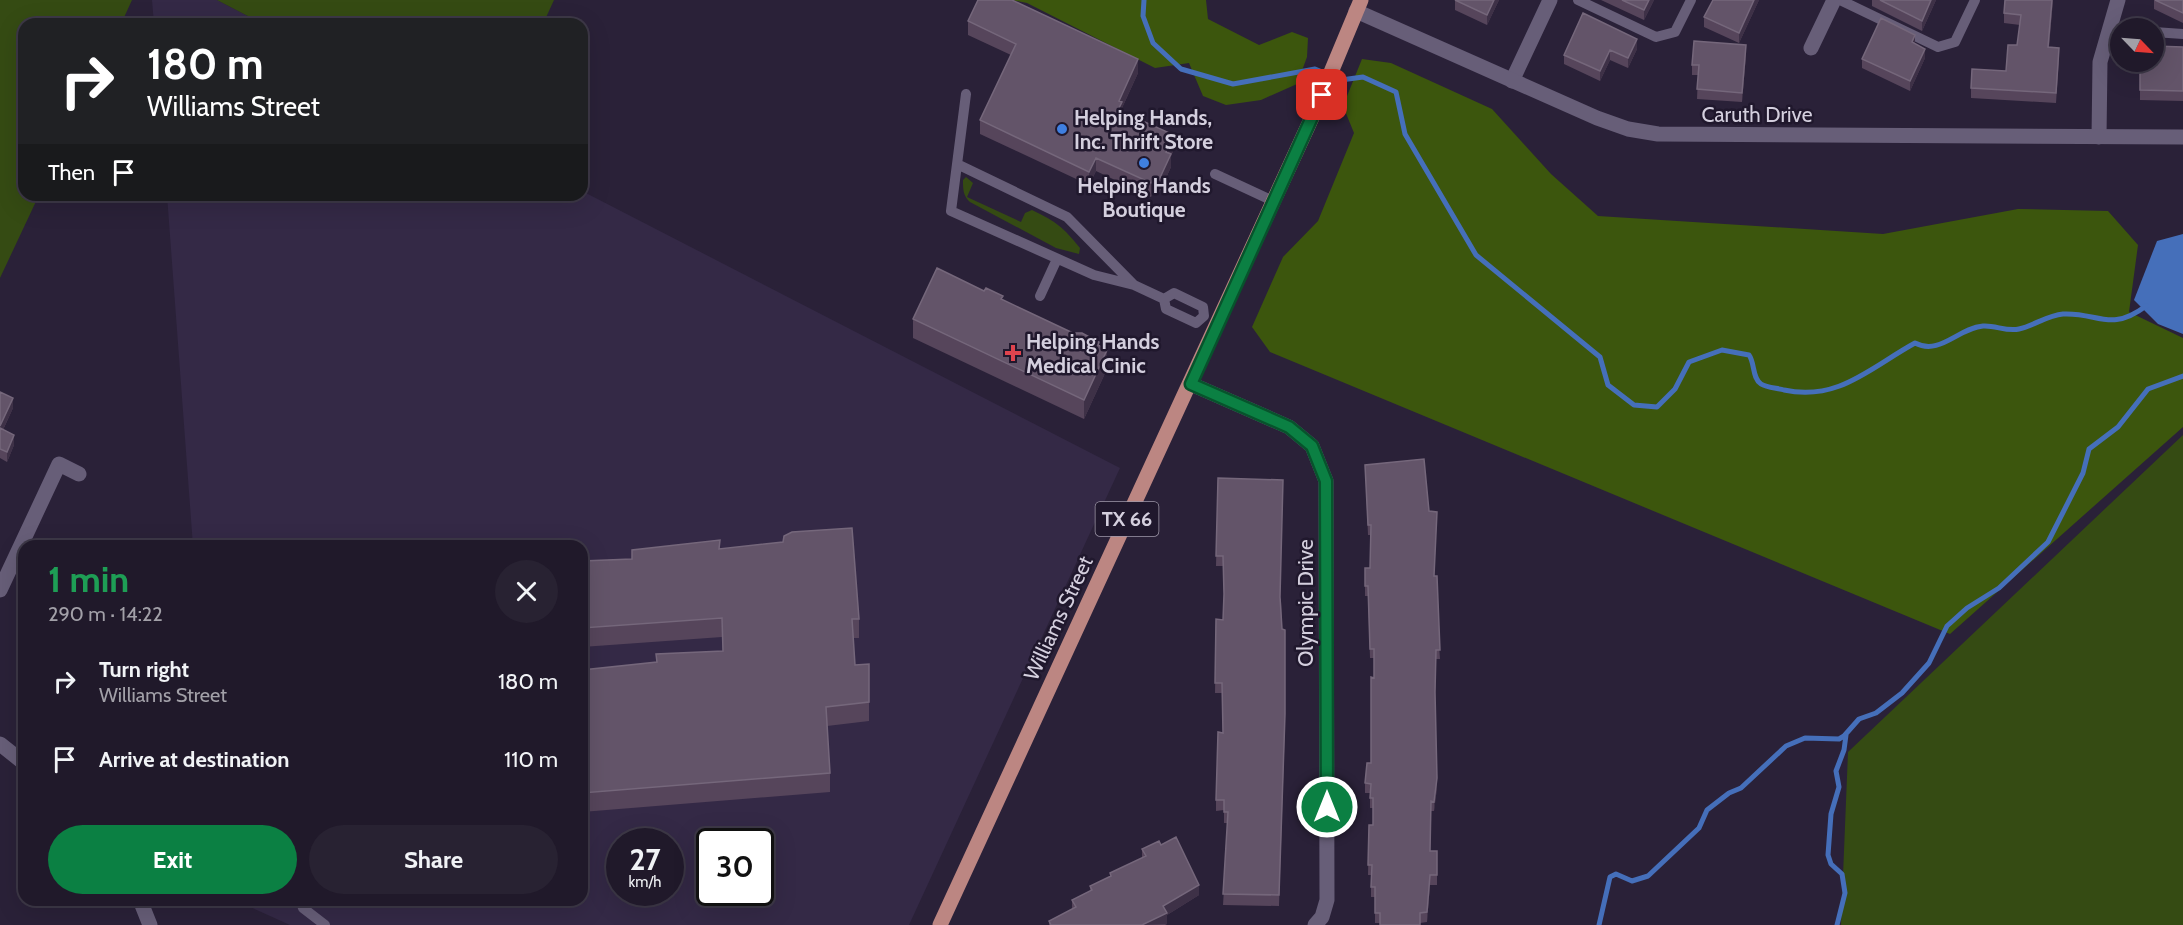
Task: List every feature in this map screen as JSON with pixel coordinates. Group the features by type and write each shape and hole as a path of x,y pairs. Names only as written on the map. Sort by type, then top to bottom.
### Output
{"main road":[{"name":"Williams Street","path":"940,925 1191,384 1211,320 1273,201 1314,113 1358,6"}],"street":[{"path":"1512,81 1550,0"},
{"path":"1811,48 1834,0"},
{"path":"2116,18 2118,0"},
{"name":"Caruth Drive","path":"1358,6 1512,81 1596,118 1628,129 1658,134 2183,137"},
{"path":"2099,137 2100,62 2110,38"},
{"name":"Olympic Drive","path":"1191,384 1289,427 1312,446 1326,481 1327,900 1322,916 1315,925"},
{"path":"23,540 59,464 79,474"},
{"path":"0,590 18,552"},
{"path":"0,744 18,758"},
{"path":"142,906 150,925"}],"lane":[{"path":"1578,0 1656,37 1675,32 1691,0"},
{"path":"1840,0 1938,46 1955,42 1975,0"},
{"path":"2164,33 2183,34"},
{"path":"966,94 951,211 1094,275 1134,285 1168,300 1203,307 1211,320 1196,322 1168,300"},
{"path":"957,164 1067,217 1134,285"},
{"path":"1215,174 1273,201"},
{"path":"1040,296 1057,259"},
{"path":"302,906 325,925"}],"shaded area":[{"path":"152,0 217,0 252,18 154,18"},
{"path":"588,194 1120,468 909,925 290,925 248,906 588,906 588,540 193,540 167,201 588,201"}],"green space":[{"path":"0,0 132,0 124,18 18,18 18,201 36,201 0,278"},
{"path":"217,0 554,0 546,18 252,18"},
{"path":"1012,0 1206,0 1208,19 1259,45 1292,32 1308,38 1307,57 1297,84 1261,100 1226,105 1203,96 1189,63 1155,68 1027,3"},
{"path":"1362,59 1391,63 1492,109 1551,174 1598,216 1883,234 2018,209 2108,211 2138,245 2129,312 2183,338 2183,427 1950,634 1270,352 1252,327 1283,257 1318,221 1354,133 1343,106"},
{"path":"966,177 973,183 967,197 1021,222 1025,213 1032,210 1041,214 1069,235 1080,248 1079,254 1056,248 970,202 966,197 963,189 963,180"},
{"path":"2183,435 2183,925 1841,925 1848,752"}],"water":[{"path":"2183,234 2183,334 2158,324 2134,300 2157,241"}],"building":[{"path":"978,0 1012,0 1138,59 1119,101 1122,102 1118,110 1174,135 1166,152 1171,154 1158,182 1153,179 1151,183 1096,158 1089,172 980,120 1016,44 968,21"},
{"path":"1455,0 1494,0 1487,15"},
{"path":"1622,0 1649,0 1644,10"},
{"path":"1713,0 1754,0 1739,33 1704,17"},
{"path":"1880,0 1931,0 1922,21"},
{"path":"2005,0 2052,0 2048,47 2059,48 2056,93 1971,88 1972,69 2006,71 2008,45 2017,45 2021,15 2004,13"},
{"path":"2155,0 2183,0 2183,13"},
{"path":"1583,13 1637,39 1628,58 1610,50 1600,71 1564,55"},
{"path":"1881,18 1915,35 1912,42 1925,49 1910,81 1862,59"},
{"path":"1694,41 1746,45 1742,93 1697,89 1699,65 1692,65"},
{"path":"2164,46 2183,47 2183,91 2140,90 2140,72 2164,72"},
{"name":"Helping Hands Medical Cinic","path":"937,268 984,291 986,288 1003,296 1001,299 1073,333 1082,333 1099,342 1098,345 1107,350 1084,400 913,319"},
{"path":"0,392 13,398 0,426"},
{"path":"0,428 14,435 7,452 0,449"},
{"path":"1424,459 1429,511 1437,512 1434,576 1437,576 1440,650 1436,650 1437,778 1434,802 1431,801 1430,851 1437,851 1437,875 1430,875 1427,912 1420,913 1420,925 1380,925 1380,913 1375,913 1375,887 1371,887 1372,865 1368,865 1369,825 1373,825 1373,798 1370,798 1371,784 1365,783 1367,763 1371,763 1371,677 1374,678 1374,649 1370,649 1368,586 1365,586 1365,568 1370,568 1371,525 1368,525 1365,465"},
{"path":"1218,478 1283,480 1280,597 1282,629 1285,630 1285,714 1279,895 1223,894 1228,812 1224,812 1224,800 1216,800 1218,732 1223,733 1222,683 1215,683 1216,619 1223,620 1224,594 1223,556 1216,556"},
{"path":"852,528 859,619 852,619 855,665 869,664 869,702 826,707 830,773 588,793 588,669 657,662 656,654 723,651 722,618 588,628 588,561 632,559 632,550 720,540 719,549 783,542 784,536 792,532"},
{"path":"1176,837 1199,885 1163,906 1167,913 1142,925 1051,925 1049,921 1076,907 1072,900 1092,890 1090,886 1111,876 1110,873 1146,856 1142,849 1159,841 1161,845"}],"waterway":[{"path":"1144,0 1143,16 1153,43 1181,69 1233,84 1315,69 1341,80 1363,77 1396,92 1405,134 1476,255 1600,357 1608,385 1634,405 1657,407 1675,389 1689,362 1722,350 1749,355 1756,378 1763,385 1803,392 1821,391 1853,380 1915,343 1933,346 1974,328 1988,326 2010,330 2019,329 2063,314 2113,320 2134,314 2146,306"},
{"path":"1599,925 1610,877 1616,874 1632,881 1648,876 1699,828 1707,810 1729,793 1741,788 1786,746 1805,738 1839,739 1859,719 1876,713 1902,693 1929,663 1947,626 1967,608 1999,588 2048,542 2083,473 2089,449 2118,427 2148,389 2183,376"},
{"path":"1837,925 1845,893 1842,874 1831,864 1828,855 1831,814 1839,787 1836,771 1844,750 1846,735"}],"place":[{"name":"Helping Hands, Inc. Thrift Store","path":"1062,129"},
{"name":"Helping Hands Boutique","path":"1144,163"},
{"name":"Helping Hands Medical Cinic","path":"1013,353"}],"route":[{"path":"1322,95 1191,384 1289,427 1312,446 1326,481 1327,807"}]}
